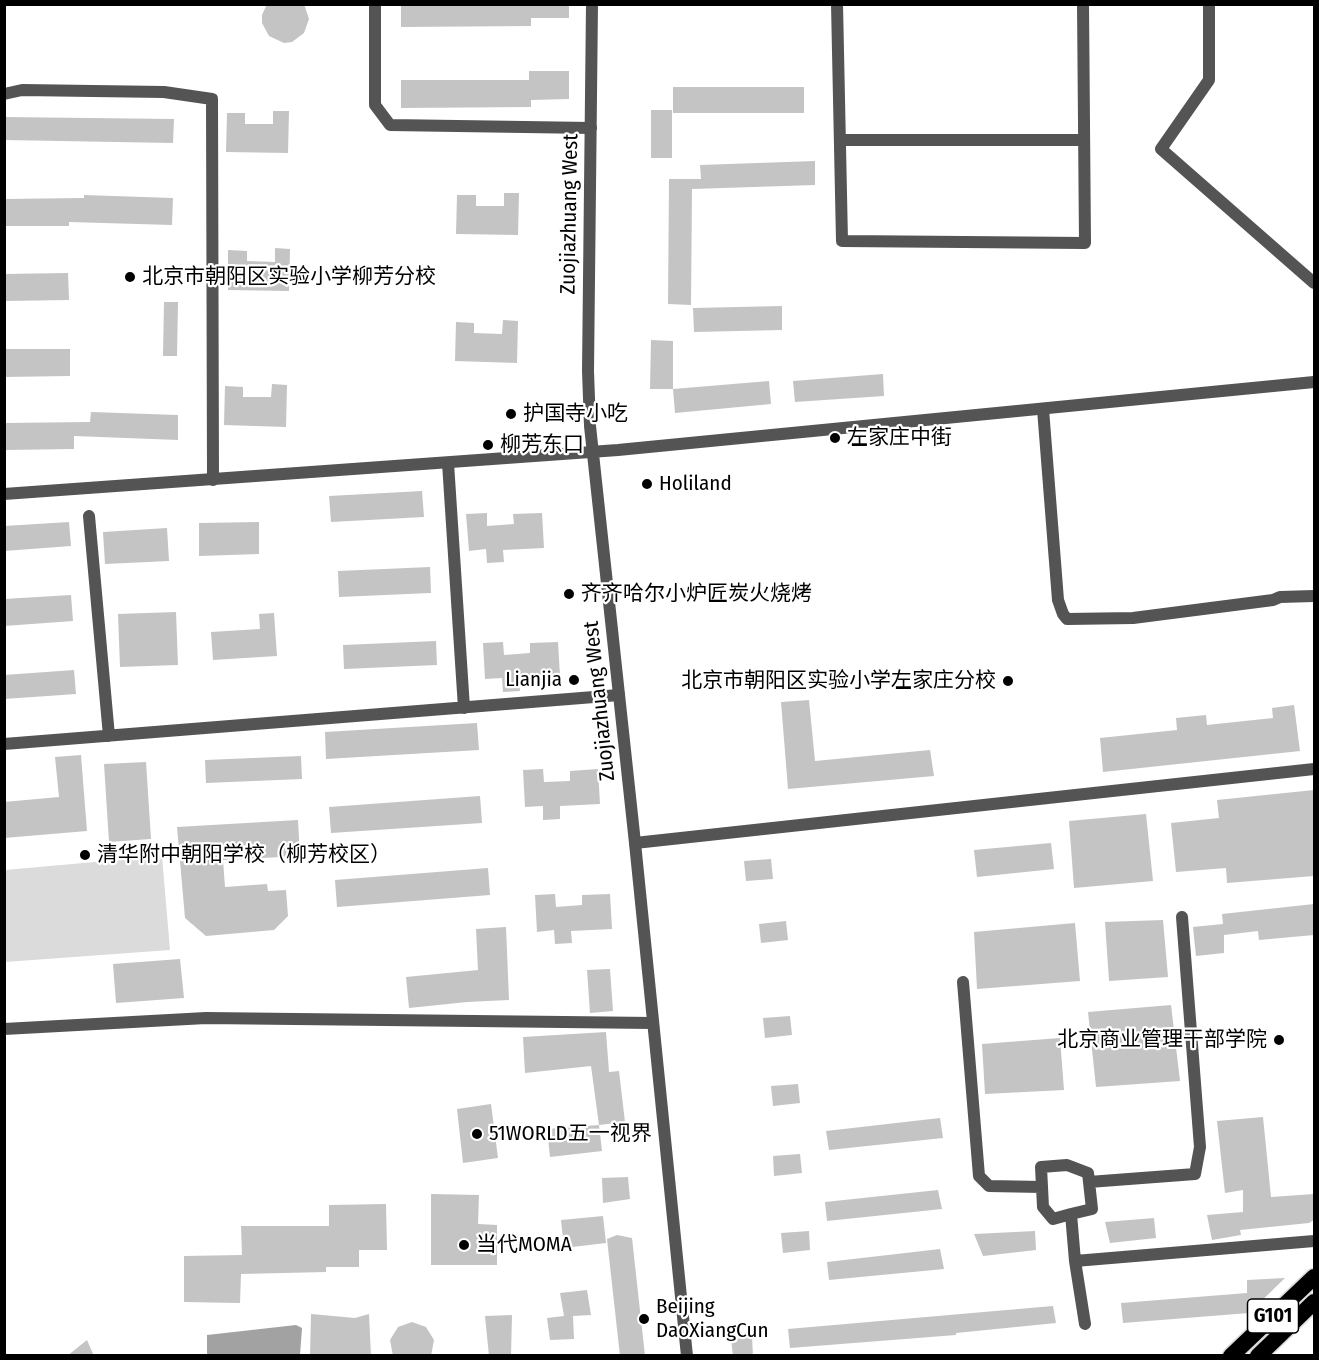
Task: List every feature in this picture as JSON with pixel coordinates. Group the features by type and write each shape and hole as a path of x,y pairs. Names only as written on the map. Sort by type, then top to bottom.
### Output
{"highway":[{"name":"G101","path":"1231,1356 1314,1277"},
{"name":"G101","path":"1258,1356 1314,1302"}],"street":[{"path":"375,4 375,105 390,125 591,128"},
{"name":"Zuojiazhuang West","path":"592,4 588,371 593,452 687,1356"},
{"path":"837,4 842,241 1085,243 1083,4"},
{"path":"1209,4 1209,80 1161,149 1314,283"},
{"path":"4,94 22,90 164,92 212,99 213,480"},
{"path":"840,140 1084,140"},
{"path":"4,494 593,452 1314,382"},
{"path":"1043,408 1058,600 1067,619 1133,618 1267,601 1280,597 1314,596"},
{"path":"448,463 464,708"},
{"path":"89,516 109,736"},
{"path":"4,744 619,696"},
{"path":"635,843 1314,769"},
{"path":"1089,1182 1195,1174 1200,1147 1182,917"},
{"path":"963,982 979,1176 988,1186 1042,1187"},
{"path":"4,1029 206,1018 653,1023"},
{"path":"1066,1165 1088,1173 1089,1182 1092,1209 1053,1219 1043,1207 1041,1167 1066,1165"},
{"path":"1071,1214 1075,1261 1085,1324"},
{"path":"1075,1261 1314,1241"}],"shaded area":[{"path":"162,856 170,950 5,962 5,870"},
{"path":"296,1325 302,1328 300,1355 207,1355 207,1335"}],"building":[{"path":"267,4 304,4 309,19 304,33 292,42 284,43 269,36 262,23 262,15"},
{"path":"401,4 569,4 569,18 531,18 531,26 401,27"},
{"path":"529,71 569,71 569,99 531,100 531,107 401,108 401,80 529,80"},
{"path":"673,87 804,87 804,113 673,113"},
{"path":"651,110 672,110 672,158 651,158"},
{"path":"273,111 289,111 288,153 226,152 227,113 245,113 245,124 273,124"},
{"path":"4,117 174,119 173,143 4,140"},
{"path":"815,161 815,185 692,189 691,305 668,304 669,179 701,179 700,165"},
{"path":"504,193 519,193 518,235 456,234 457,195 476,195 476,206 504,206"},
{"path":"84,195 173,198 172,225 69,222 69,226 4,226 4,199 84,198"},
{"path":"275,248 290,249 289,291 228,290 228,250 247,251 247,261 275,262"},
{"path":"68,273 69,300 4,301 4,274"},
{"path":"164,302 178,302 177,356 163,356"},
{"path":"782,306 782,330 694,332 693,308"},
{"path":"503,320 518,321 517,363 455,361 456,322 474,323 474,333 502,334"},
{"path":"651,340 673,341 673,389 650,389"},
{"path":"4,349 70,349 70,376 4,377"},
{"path":"883,374 884,396 795,402 793,381"},
{"path":"769,381 771,404 675,413 673,389"},
{"path":"272,384 287,385 286,427 224,425 225,386 243,387 243,397 271,397"},
{"path":"91,412 178,415 178,440 74,436 74,449 4,450 4,423 90,422"},
{"path":"422,491 424,517 331,522 329,496"},
{"path":"487,513 487,526 514,524 513,514 542,513 544,548 503,550 504,562 487,563 486,549 469,551 466,514"},
{"path":"69,522 71,546 4,551 4,526"},
{"path":"259,522 259,554 199,556 199,523"},
{"path":"167,528 169,561 105,564 103,532"},
{"path":"430,567 431,593 339,597 338,571"},
{"path":"71,595 73,621 4,626 4,599"},
{"path":"176,612 178,665 120,667 118,614"},
{"path":"274,613 277,656 213,660 211,632 260,629 259,614"},
{"path":"436,641 437,665 344,669 343,645"},
{"path":"503,642 504,655 530,653 530,643 558,642 560,676 519,679 520,691 503,692 502,678 485,679 483,643"},
{"path":"74,670 76,694 4,699 4,675"},
{"path":"809,700 815,761 930,750 934,776 788,789 781,702"},
{"path":"1294,705 1300,751 1103,772 1100,738 1177,730 1176,718 1206,715 1207,725 1273,718 1272,708"},
{"path":"477,723 479,750 326,759 325,732"},
{"path":"81,755 87,831 4,838 4,802 59,797 55,757"},
{"path":"301,756 302,779 206,783 205,760"},
{"path":"146,762 151,839 109,842 104,764"},
{"path":"543,769 544,782 570,781 570,771 598,769 600,804 560,806 560,819 543,820 543,806 525,807 523,770"},
{"path":"1314,790 1314,876 1227,883 1226,868 1176,872 1171,823 1219,818 1217,800"},
{"path":"480,796 482,823 331,833 329,807"},
{"path":"1146,814 1153,881 1074,888 1069,821"},
{"path":"298,820 300,856 223,860 225,887 267,884 268,891 286,890 288,916 274,930 206,936 185,918 177,827"},
{"path":"1051,843 1054,869 977,877 974,850"},
{"path":"771,859 773,879 746,881 744,861"},
{"path":"488,868 490,895 337,907 335,880"},
{"path":"555,894 556,907 582,905 582,895 610,894 612,929 571,931 572,943 555,944 554,930 537,932 535,895"},
{"path":"1314,904 1314,935 1259,940 1258,931 1224,935 1224,953 1196,956 1193,927 1223,924 1222,914"},
{"path":"1163,920 1168,977 1109,981 1105,922"},
{"path":"786,921 788,940 761,943 759,924"},
{"path":"1075,923 1080,981 977,989 974,932"},
{"path":"506,927 509,1000 409,1008 406,977 478,970 476,929"},
{"path":"180,959 184,998 116,1003 113,964"},
{"path":"610,969 613,1011 590,1013 587,970"},
{"path":"1171,1005 1180,1081 1096,1087 1088,1012"},
{"path":"790,1016 792,1035 765,1038 763,1018"},
{"path":"606,1032 609,1072 619,1071 625,1122 599,1125 591,1066 525,1073 523,1037"},
{"path":"1060,1038 1064,1090 985,1094 982,1044"},
{"path":"798,1084 800,1103 773,1106 771,1086"},
{"name":"51WORLD五一视界","path":"491,1104 498,1158 463,1163 457,1109"},
{"path":"1263,1117 1271,1197 1314,1194 1314,1220 1309,1223 1240,1230 1241,1235 1212,1240 1207,1215 1243,1212 1243,1190 1225,1193 1217,1121"},
{"path":"940,1118 943,1138 829,1150 826,1131"},
{"path":"599,1125 602,1151 550,1157 547,1129"},
{"path":"800,1154 802,1173 774,1176 773,1156"},
{"path":"628,1177 630,1199 603,1203 602,1178"},
{"path":"938,1190 942,1209 827,1221 825,1202"},
{"name":"当代MOMA","path":"431,1194 479,1195 478,1224 497,1225 497,1265 431,1265"},
{"path":"386,1204 387,1250 359,1250 359,1267 326,1267 326,1272 241,1274 240,1303 184,1302 184,1256 242,1255 241,1226 329,1226 329,1205"},
{"path":"603,1216 606,1243 564,1248 561,1220"},
{"path":"1154,1218 1156,1238 1110,1243 1105,1222"},
{"path":"809,1231 810,1250 783,1253 781,1233"},
{"path":"1035,1231 1036,1250 983,1256 974,1234"},
{"path":"617,1235 632,1238 645,1356 620,1356 607,1239"},
{"path":"940,1249 944,1269 829,1280 827,1262"},
{"path":"1285,1278 1249,1313 1123,1323 1121,1303 1247,1293 1247,1280"},
{"path":"587,1290 591,1315 573,1316 574,1339 550,1340 547,1318 564,1316 560,1293"},
{"path":"1053,1306 1056,1323 956,1333 956,1335 790,1348 788,1329"},
{"path":"311,1314 355,1318 369,1314 371,1356 310,1356"},
{"path":"512,1315 511,1356 489,1356 485,1316"},
{"path":"412,1322 426,1327 434,1340 431,1356 393,1356 390,1340 398,1327"},
{"path":"752,1337 753,1356 733,1356 731,1339"},
{"path":"87,1340 94,1356 67,1356"}],"place":[{"name":"北京市朝阳区实验小学柳芳分校","path":"130,277"},
{"name":"护国寺小吃","path":"511,414"},
{"name":"左家庄中街","path":"835,438"},
{"name":"柳芳东口","path":"488,445"},
{"name":"Holiland","path":"647,484"},
{"name":"齐齐哈尔小炉匠炭火烧烤","path":"569,594"},
{"name":"Lianjia","path":"574,680"},
{"name":"北京市朝阳区实验小学左家庄分校","path":"1008,681"},
{"name":"清华附中朝阳学校（柳芳校区）","path":"85,855"},
{"name":"北京商业管理干部学院","path":"1279,1040"},
{"name":"51WORLD五一视界","path":"477,1134"},
{"name":"当代MOMA","path":"464,1245"},
{"name":"Beijing DaoXiangCun","path":"644,1319"}]}
